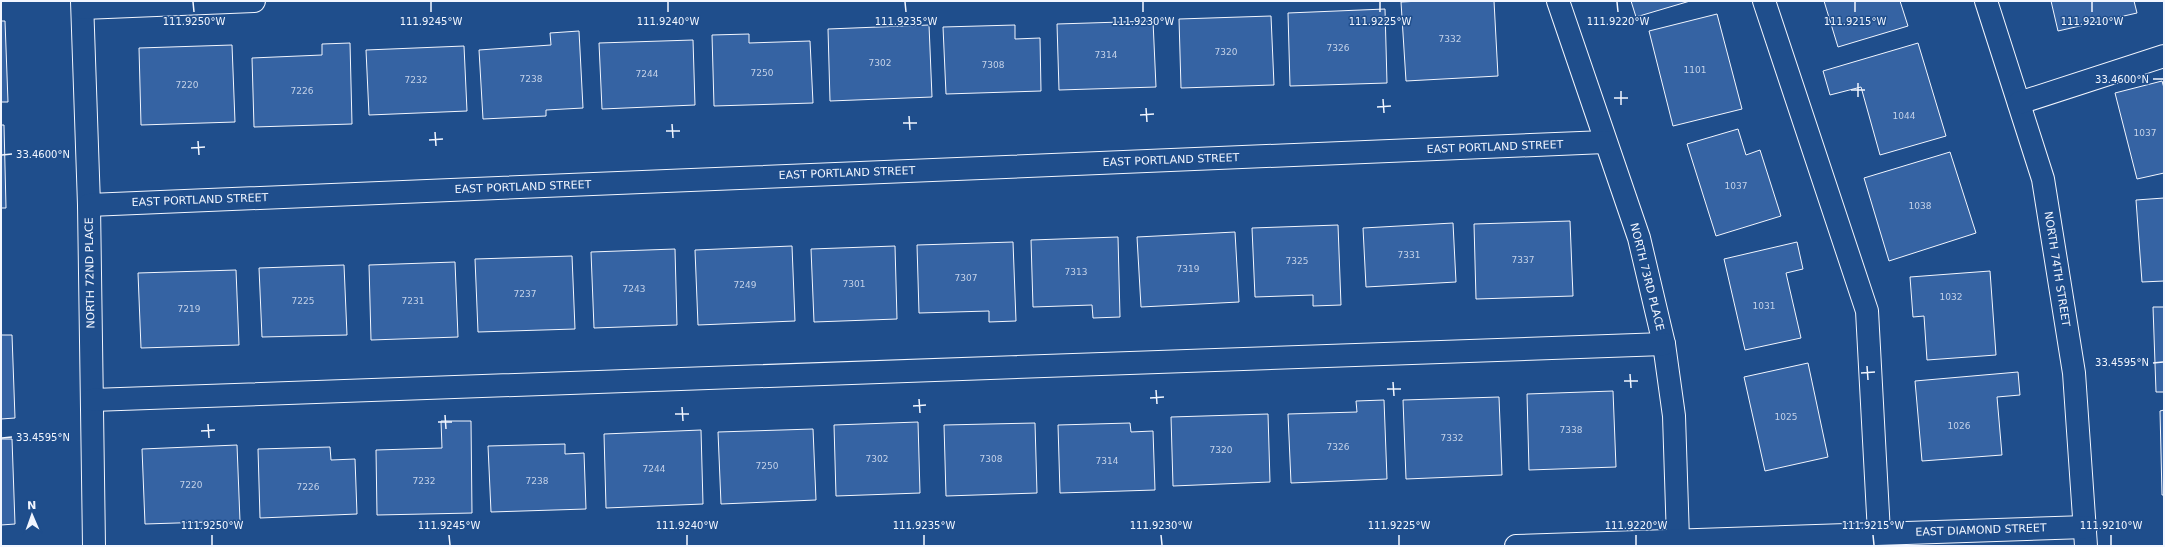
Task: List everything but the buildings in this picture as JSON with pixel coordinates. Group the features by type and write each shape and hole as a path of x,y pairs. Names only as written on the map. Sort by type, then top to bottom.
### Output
{"street":[{"path":"82,4 254,1"},
{"name":"NORTH 73RD PLACE","path":"1558,1 1639,238 1664,344 1674,416 1678,539"},
{"path":"1764,1 1866,312 1879,533"},
{"name":"NORTH 74TH STREET","path":"1986,1 2043,179 2074,373 2086,536"},
{"name":"NORTH 72ND PLACE","path":"82,4 89,205 94,546"},
{"path":"2019,103 2164,56"},
{"name":"EAST PORTLAND STREET","path":"89,205 1605,142"},
{"path":"92,400 1664,344"},
{"name":"EAST DIAMOND STREET","path":"1516,546 1879,533 2086,536"}]}
